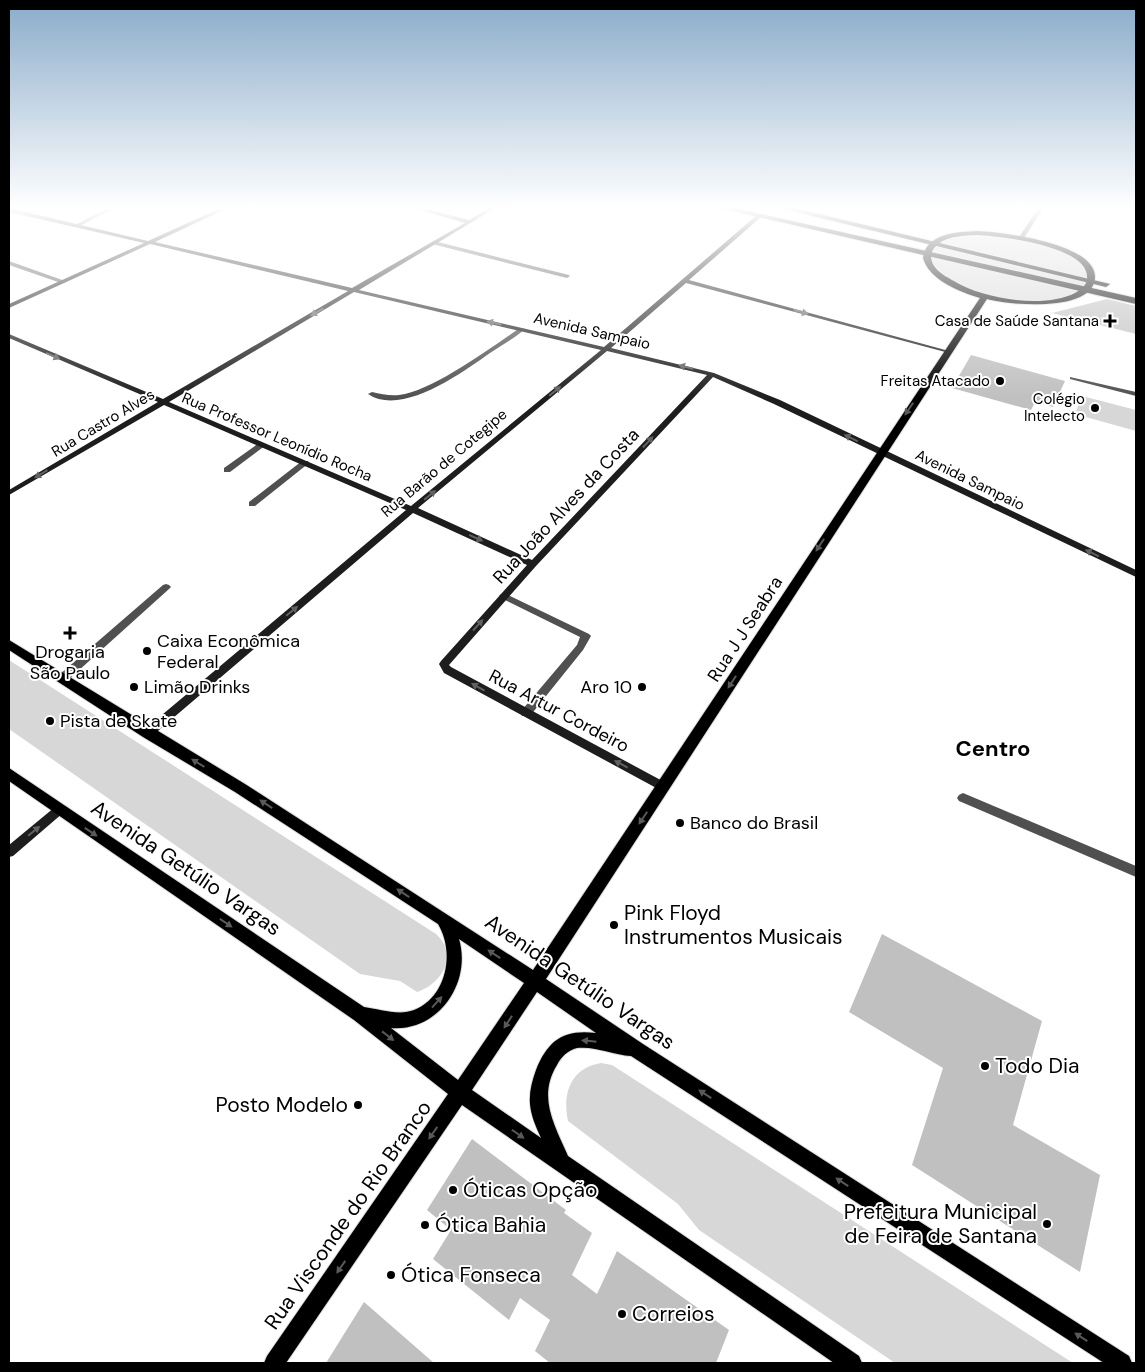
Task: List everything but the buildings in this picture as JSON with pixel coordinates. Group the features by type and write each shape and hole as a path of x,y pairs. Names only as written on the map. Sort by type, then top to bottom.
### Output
{"highway":[{"path":"1003,271 1136,301"},
{"path":"1054,271 1119,286"}],"main road":[{"path":"934,271 958,286 985,296 1019,302 1050,302 1078,296 1087,290 1092,280 1089,271"},
{"name":"Rua J J Seabra","path":"534,981 664,787 880,452 985,296"},
{"name":"Avenida Getúlio Vargas","path":"9,644 148,733 240,788 444,919 637,1050 1122,1363"},
{"name":"Avenida Getúlio Vargas","path":"9,774 360,1014 460,1093 852,1363"},
{"path":"360,1014 393,1020 413,1018 430,1009 444,994 452,980 455,965 453,938 444,919"},
{"name":"Rua Visconde do Rio Branco","path":"274,1363 460,1093 534,981"},
{"path":"562,1165 539,1107 542,1073 550,1058 562,1047 575,1040 605,1043 637,1050"}],"street":[{"path":"32,271 63,282"},
{"path":"9,306 87,271"},
{"name":"Avenida Sampaio","path":"269,271 607,348 712,374 777,402 1136,574"},
{"name":"Rua Castro Alves","path":"9,493 387,271"},
{"path":"547,271 567,276"},
{"name":"Rua Barão de Cotegipe","path":"148,733 696,271"},
{"path":"686,280 947,352"},
{"path":"372,394 396,398 421,390 446,378 522,329"},
{"name":"Rua Professor Leonídio Rocha","path":"9,336 412,509 533,564"},
{"name":"Rua João Alves da Costa","path":"445,661 533,564 712,374"},
{"path":"1072,378 1136,394"},
{"path":"227,470 262,445"},
{"path":"252,504 305,463"},
{"path":"63,678 166,587"},
{"path":"504,596 586,636 580,647 526,713"},
{"name":"Rua Artur Cordeiro","path":"445,661 445,668 447,670 664,787"},
{"path":"963,798 1136,872"},
{"path":"9,852 60,810"}],"shaded area":[{"path":"938,271 1089,271 1092,282 1065,300 1019,302 966,290"},
{"path":"1082,396 1136,410 1136,431 1075,414"},
{"path":"9,660 436,934 443,942 447,959 440,976 434,983 417,992 400,981 360,974 9,729"},
{"path":"601,1063 612,1065 1073,1363 895,1363 699,1230 678,1204 568,1121 566,1101 571,1083 582,1070"}],"place":[{"name":"Casa de Saúde Santana","path":"1110,321"},
{"name":"Freitas Atacado","path":"1000,381"},
{"name":"Colégio Intelecto","path":"1095,408"},
{"name":"Drogaria São Paulo","path":"70,633"},
{"name":"Caixa Econômica Federal","path":"147,651"},
{"name":"Limão Drinks","path":"134,687"},
{"name":"Aro 10","path":"642,687"},
{"name":"Pista de Skate","path":"50,721"},
{"name":"Banco do Brasil","path":"680,823"},
{"name":"Pink Floyd Instrumentos Musicais","path":"614,925"},
{"name":"Todo Dia","path":"985,1066"},
{"name":"Posto Modelo","path":"358,1105"},
{"name":"Óticas Opção","path":"453,1190"},
{"name":"Prefeitura Municipal de Feira de Santana","path":"1047,1224"},
{"name":"Ótica Bahia","path":"425,1225"},
{"name":"Ótica Fonseca","path":"391,1275"},
{"name":"Correios","path":"622,1314"}],"district":[{"name":"Centro","path":"993,748"}]}
